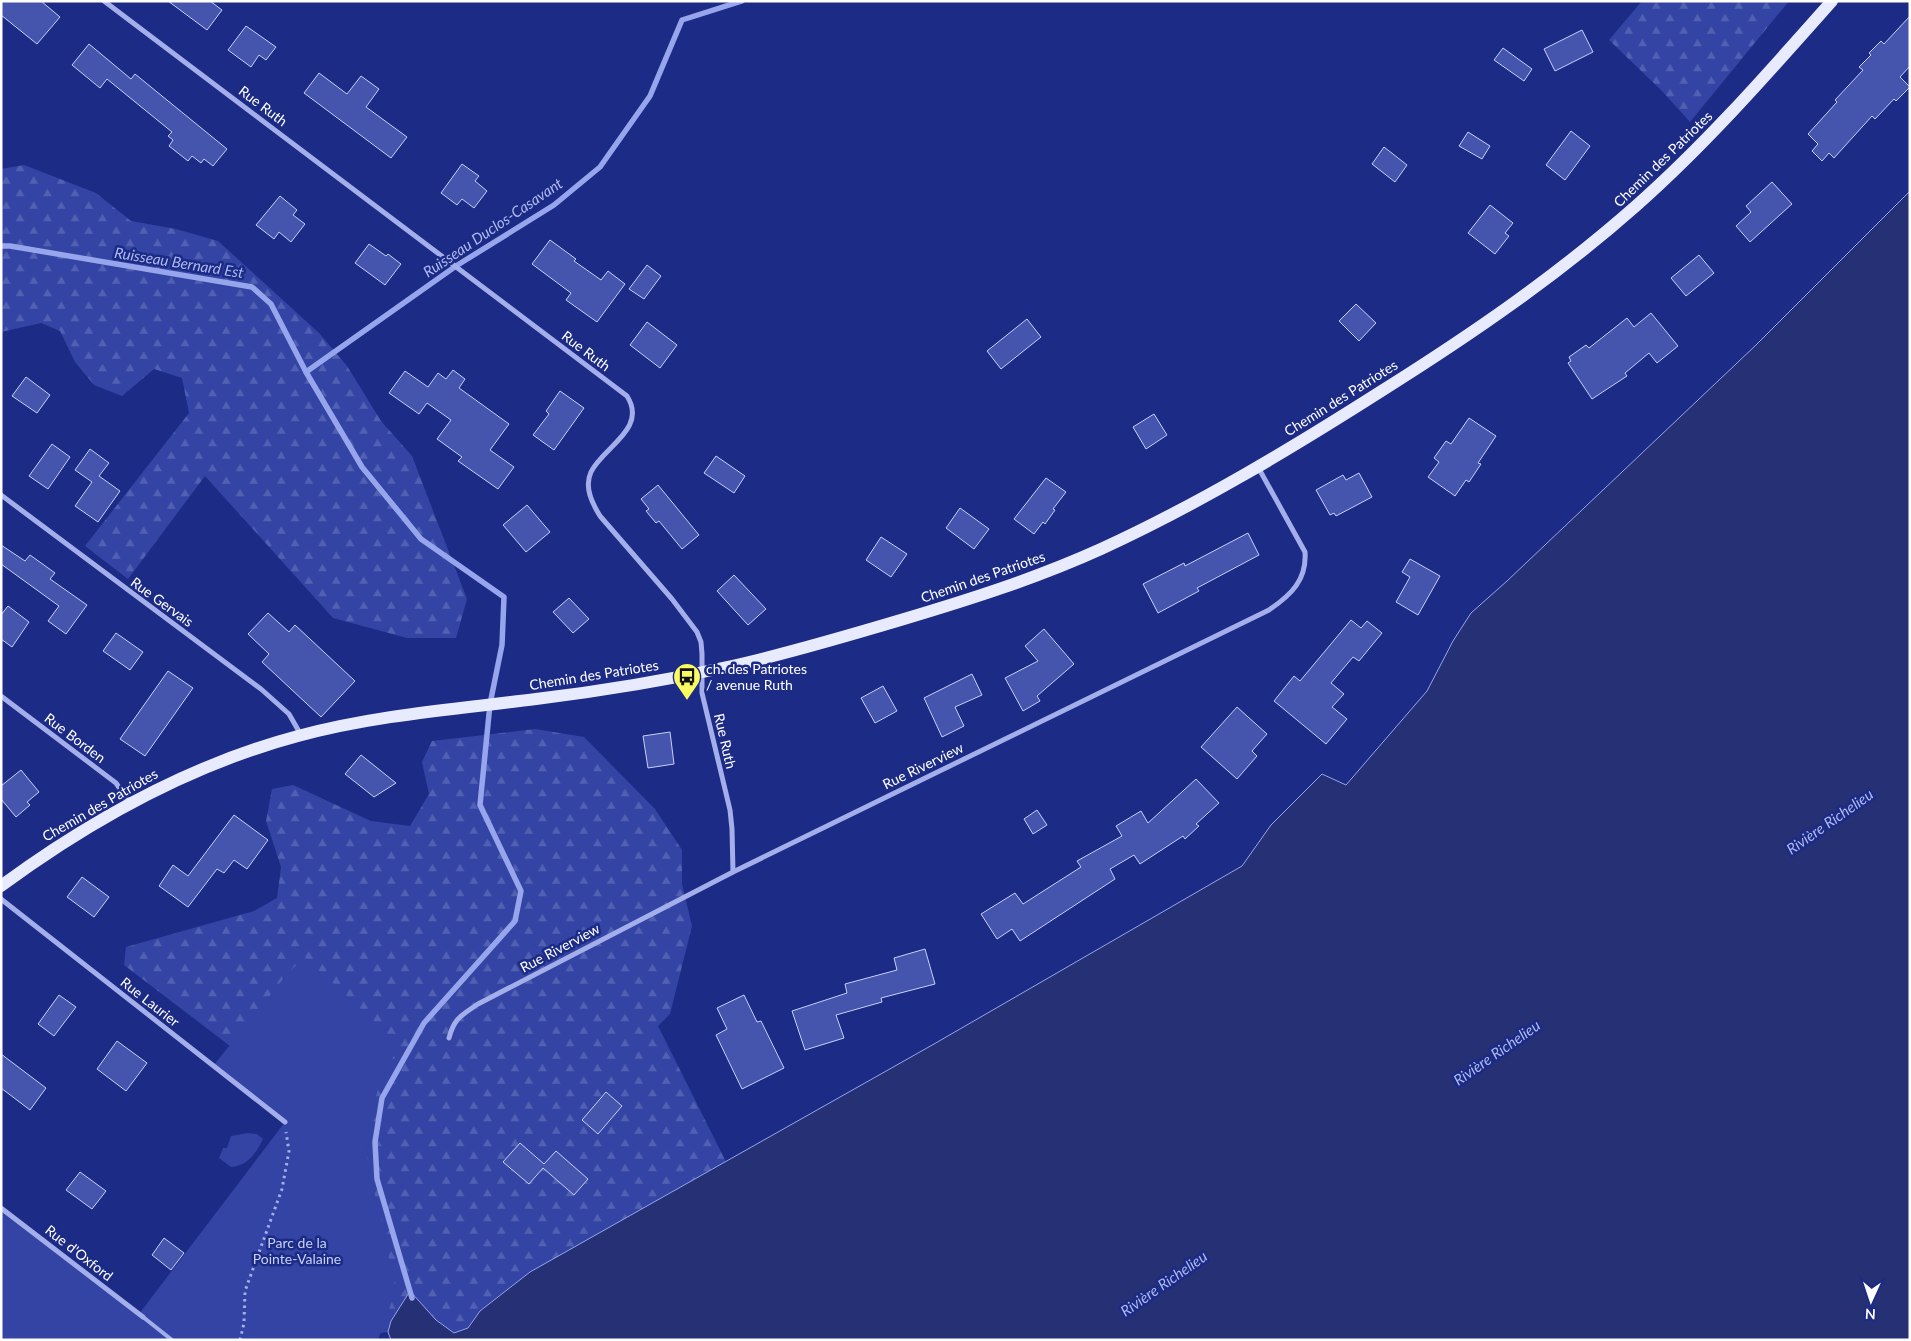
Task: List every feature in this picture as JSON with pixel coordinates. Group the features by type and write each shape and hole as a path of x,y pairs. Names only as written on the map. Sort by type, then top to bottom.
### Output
{"main road":[{"name":"Chemin des Patriotes","path":"1,886 74,835 129,802 182,776 220,761 301,735 366,721 600,690 702,672 769,657 961,602 1028,579 1096,551 1151,525 1332,423 1478,329 1574,259 1640,203 1706,140 1832,1"}],"street":[{"name":"Rue Ruth","path":"104,1 627,396 633,411 630,425 591,471 588,486 590,496 593,506 600,516 672,599 697,632 701,642 702,693 730,810 733,872"},
{"name":"Rue Riverview","path":"449,1038 452,1025 478,1004 733,872 1269,610 1284,600 1294,590 1302,575 1306,562 1305,552 1258,466"},
{"name":"Rue Gervais","path":"1,495 260,689 289,714 301,735"},
{"name":"Rue Borden","path":"1,696 116,783 129,802"},
{"name":"Rue Laurier","path":"1,899 285,1122"},
{"name":"Rue d'Oxford","path":"1,1208 143,1317"}],"lane":[{"path":"143,1317 172,1340"}],"path":[{"path":"240,1340 244,1324 245,1291 282,1189 290,1151 285,1122"}],"green space":[{"path":"1642,1 1789,1 1690,122 1662,91 1609,40"},
{"path":"24,165 96,193 131,221 176,229 218,241 319,333 347,366 381,421 412,456 467,599 456,638 407,638 333,618 205,476 128,579 85,546 189,413 182,378 154,369 122,396 94,385 75,362 60,331 41,323 1,332 1,169"},
{"path":"535,729 584,737 655,809 682,850 682,884 692,926 670,1014 658,1026 726,1162 530,1272 480,1311 468,1328 454,1333 436,1320 410,1292 391,1321 388,1332 357,1336 316,1126 243,1056 124,965 126,947 254,911 277,898 281,867 266,821 272,789 293,785 371,821 410,826 429,794 422,762 432,741"},
{"name":"Parc de la Pointe-Valaine","path":"304,957 400,1045 382,1077 369,1118 367,1167 378,1206 396,1290 378,1340 1,1340 1,1206 139,1314 285,1122 213,1066 284,978"},
{"path":"248,1133 257,1134 263,1139 251,1158 242,1164 231,1167 219,1158 223,1148 227,1148 231,1136"}],"water":[{"name":"Rivière Richelieu","path":"1910,191 1910,1340 391,1340 388,1332 391,1321 410,1291 436,1320 454,1333 468,1328 480,1311 530,1272 934,1044 1242,866 1271,825 1322,774 1346,785 1427,691 1453,641 1471,613 1756,345"}],"building":[{"path":"1,1 41,1 60,17 37,44 1,15"},
{"path":"168,1 210,1 222,10 207,30"},
{"path":"1910,16 1910,66 1900,77 1910,87 1896,101 1894,99 1875,119 1872,116 1834,158 1829,153 1822,161 1812,151 1818,144 1808,134 1837,102 1835,100 1863,70 1859,67 1871,55 1869,53 1881,41 1884,44"},
{"path":"246,26 276,47 266,60 259,55 251,67 228,50"},
{"path":"1582,30 1593,52 1555,71 1544,49"},
{"path":"89,44 131,79 135,74 227,149 213,166 204,159 201,163 192,156 188,161 169,146 173,140 168,136 172,132 107,79 100,88 72,65"},
{"path":"1503,48 1532,69 1524,81 1494,60"},
{"path":"319,73 347,94 361,76 379,89 366,107 407,137 391,158 304,93"},
{"path":"1571,131 1590,146 1565,180 1546,165"},
{"path":"1468,132 1490,146 1482,159 1459,146"},
{"path":"1384,147 1407,165 1395,182 1372,164"},
{"path":"462,164 479,176 475,181 487,191 474,208 462,199 457,205 441,193"},
{"path":"1772,182 1792,204 1750,242 1736,226 1751,212 1746,206"},
{"path":"280,196 297,210 293,215 305,224 291,242 279,232 274,239 256,225"},
{"path":"1490,205 1513,223 1505,233 1509,236 1495,254 1468,233"},
{"path":"550,240 576,259 574,261 601,280 608,271 625,284 597,322 566,300 571,293 532,264"},
{"path":"369,244 386,256 388,254 401,264 385,285 355,263"},
{"path":"1699,255 1714,273 1686,296 1671,278"},
{"path":"647,265 661,276 644,299 629,289"},
{"path":"1356,304 1376,323 1359,341 1339,321"},
{"path":"1651,313 1678,346 1657,363 1649,353 1625,373 1627,376 1592,399 1568,363 1571,361 1569,357 1586,345 1589,348 1627,318 1634,327"},
{"path":"1027,319 1041,337 1001,369 987,351"},
{"path":"647,322 677,345 660,368 630,345"},
{"path":"453,370 465,379 459,388 509,424 490,450 514,467 498,489 458,461 462,457 437,439 451,420 427,403 419,414 389,393 405,371 428,387 438,373 446,379"},
{"path":"26,377 50,395 37,413 12,396"},
{"path":"560,391 584,408 554,450 533,435 549,414 546,411"},
{"path":"1154,414 1167,435 1146,449 1133,427"},
{"path":"1469,418 1496,436 1478,463 1481,464 1469,482 1466,480 1455,496 1428,477 1439,462 1434,458 1446,441 1451,444"},
{"path":"52,444 70,457 48,489 29,476"},
{"path":"90,449 109,463 99,476 120,491 98,522 75,506 92,482 75,470"},
{"path":"716,456 745,476 734,493 704,473"},
{"path":"1359,473 1372,497 1336,516 1334,513 1330,515 1316,490 1343,475 1346,480"},
{"path":"1046,478 1066,492 1053,509 1055,510 1045,524 1043,522 1034,534 1014,519"},
{"path":"658,485 699,535 682,549 659,521 656,523 646,511 649,509 641,499"},
{"path":"527,505 550,532 526,552 503,525"},
{"path":"960,508 989,529 974,549 946,528"},
{"path":"1248,533 1259,555 1197,588 1199,591 1158,613 1143,584 1184,563 1185,566"},
{"path":"881,537 907,554 891,577 866,560"},
{"path":"1,545 25,561 30,555 55,573 50,579 87,605 66,634 48,621 59,606 1,564"},
{"path":"1410,559 1440,576 1418,615 1396,602 1410,577 1402,572"},
{"path":"734,575 766,609 748,625 717,591"},
{"path":"569,598 589,619 573,633 553,612"},
{"path":"8,606 29,622 12,647 1,639 1,615"},
{"path":"268,613 289,632 295,625 355,681 321,717 262,662 269,654 248,634"},
{"path":"1351,620 1361,628 1367,621 1382,633 1359,661 1353,657 1331,683 1344,694 1332,707 1347,719 1326,744 1274,701 1294,676 1300,681"},
{"path":"1044,629 1074,664 1037,696 1040,701 1023,711 1005,678 1038,661 1025,646"},
{"path":"116,633 143,652 130,670 103,651"},
{"path":"168,671 193,688 145,756 120,739"},
{"path":"972,674 982,695 955,707 964,726 942,737 924,698"},
{"path":"883,686 897,711 875,723 861,698"},
{"path":"1237,707 1267,734 1252,751 1257,756 1237,779 1201,747"},
{"path":"670,732 674,764 648,768 643,736"},
{"path":"361,755 396,783 374,797 345,774"},
{"path":"21,770 39,792 27,802 30,805 16,817 1,799 1,786"},
{"path":"1196,779 1219,803 1196,824 1199,826 1185,839 1183,836 1140,864 1134,855 1110,869 1115,879 1020,941 1012,929 997,939 981,914 1015,893 1023,904 1081,867 1077,861 1122,836 1116,826 1141,811 1148,823"},
{"path":"1037,810 1047,825 1033,834 1024,819"},
{"path":"234,815 268,840 247,869 234,860 224,873 217,869 188,907 159,886 173,865 188,876"},
{"path":"82,877 109,897 94,917 67,897"},
{"path":"925,949 935,984 881,998 882,1002 836,1015 844,1038 805,1050 792,1011 847,993 845,984 897,970 894,958"},
{"path":"59,995 76,1007 54,1036 38,1024"},
{"path":"744,995 757,1022 761,1021 784,1068 742,1089 716,1035 727,1029 717,1008"},
{"path":"117,1041 147,1063 126,1091 97,1069"},
{"path":"1,1054 46,1088 30,1110 1,1088"},
{"path":"606,1092 622,1106 598,1134 582,1120"},
{"path":"520,1143 544,1164 556,1151 588,1179 574,1195 543,1168 529,1184 503,1162"},
{"path":"80,1172 106,1191 92,1209 66,1190"},
{"path":"164,1238 184,1253 171,1270 152,1255"}],"waterway":[{"name":"Ruisseau Duclos-Casavant","path":"306,372 456,266 554,205 600,167 650,96 682,20 742,1"},
{"name":"Ruisseau Bernard Est","path":"1,246 252,287 271,304 306,372 362,467 421,539 504,597 502,645 490,704 480,805 521,891 515,921 424,1023 382,1098 375,1142 377,1179 412,1298"}],"place":[{"name":"ch. des Patriotes / avenue Ruth","path":"687,701"}]}
